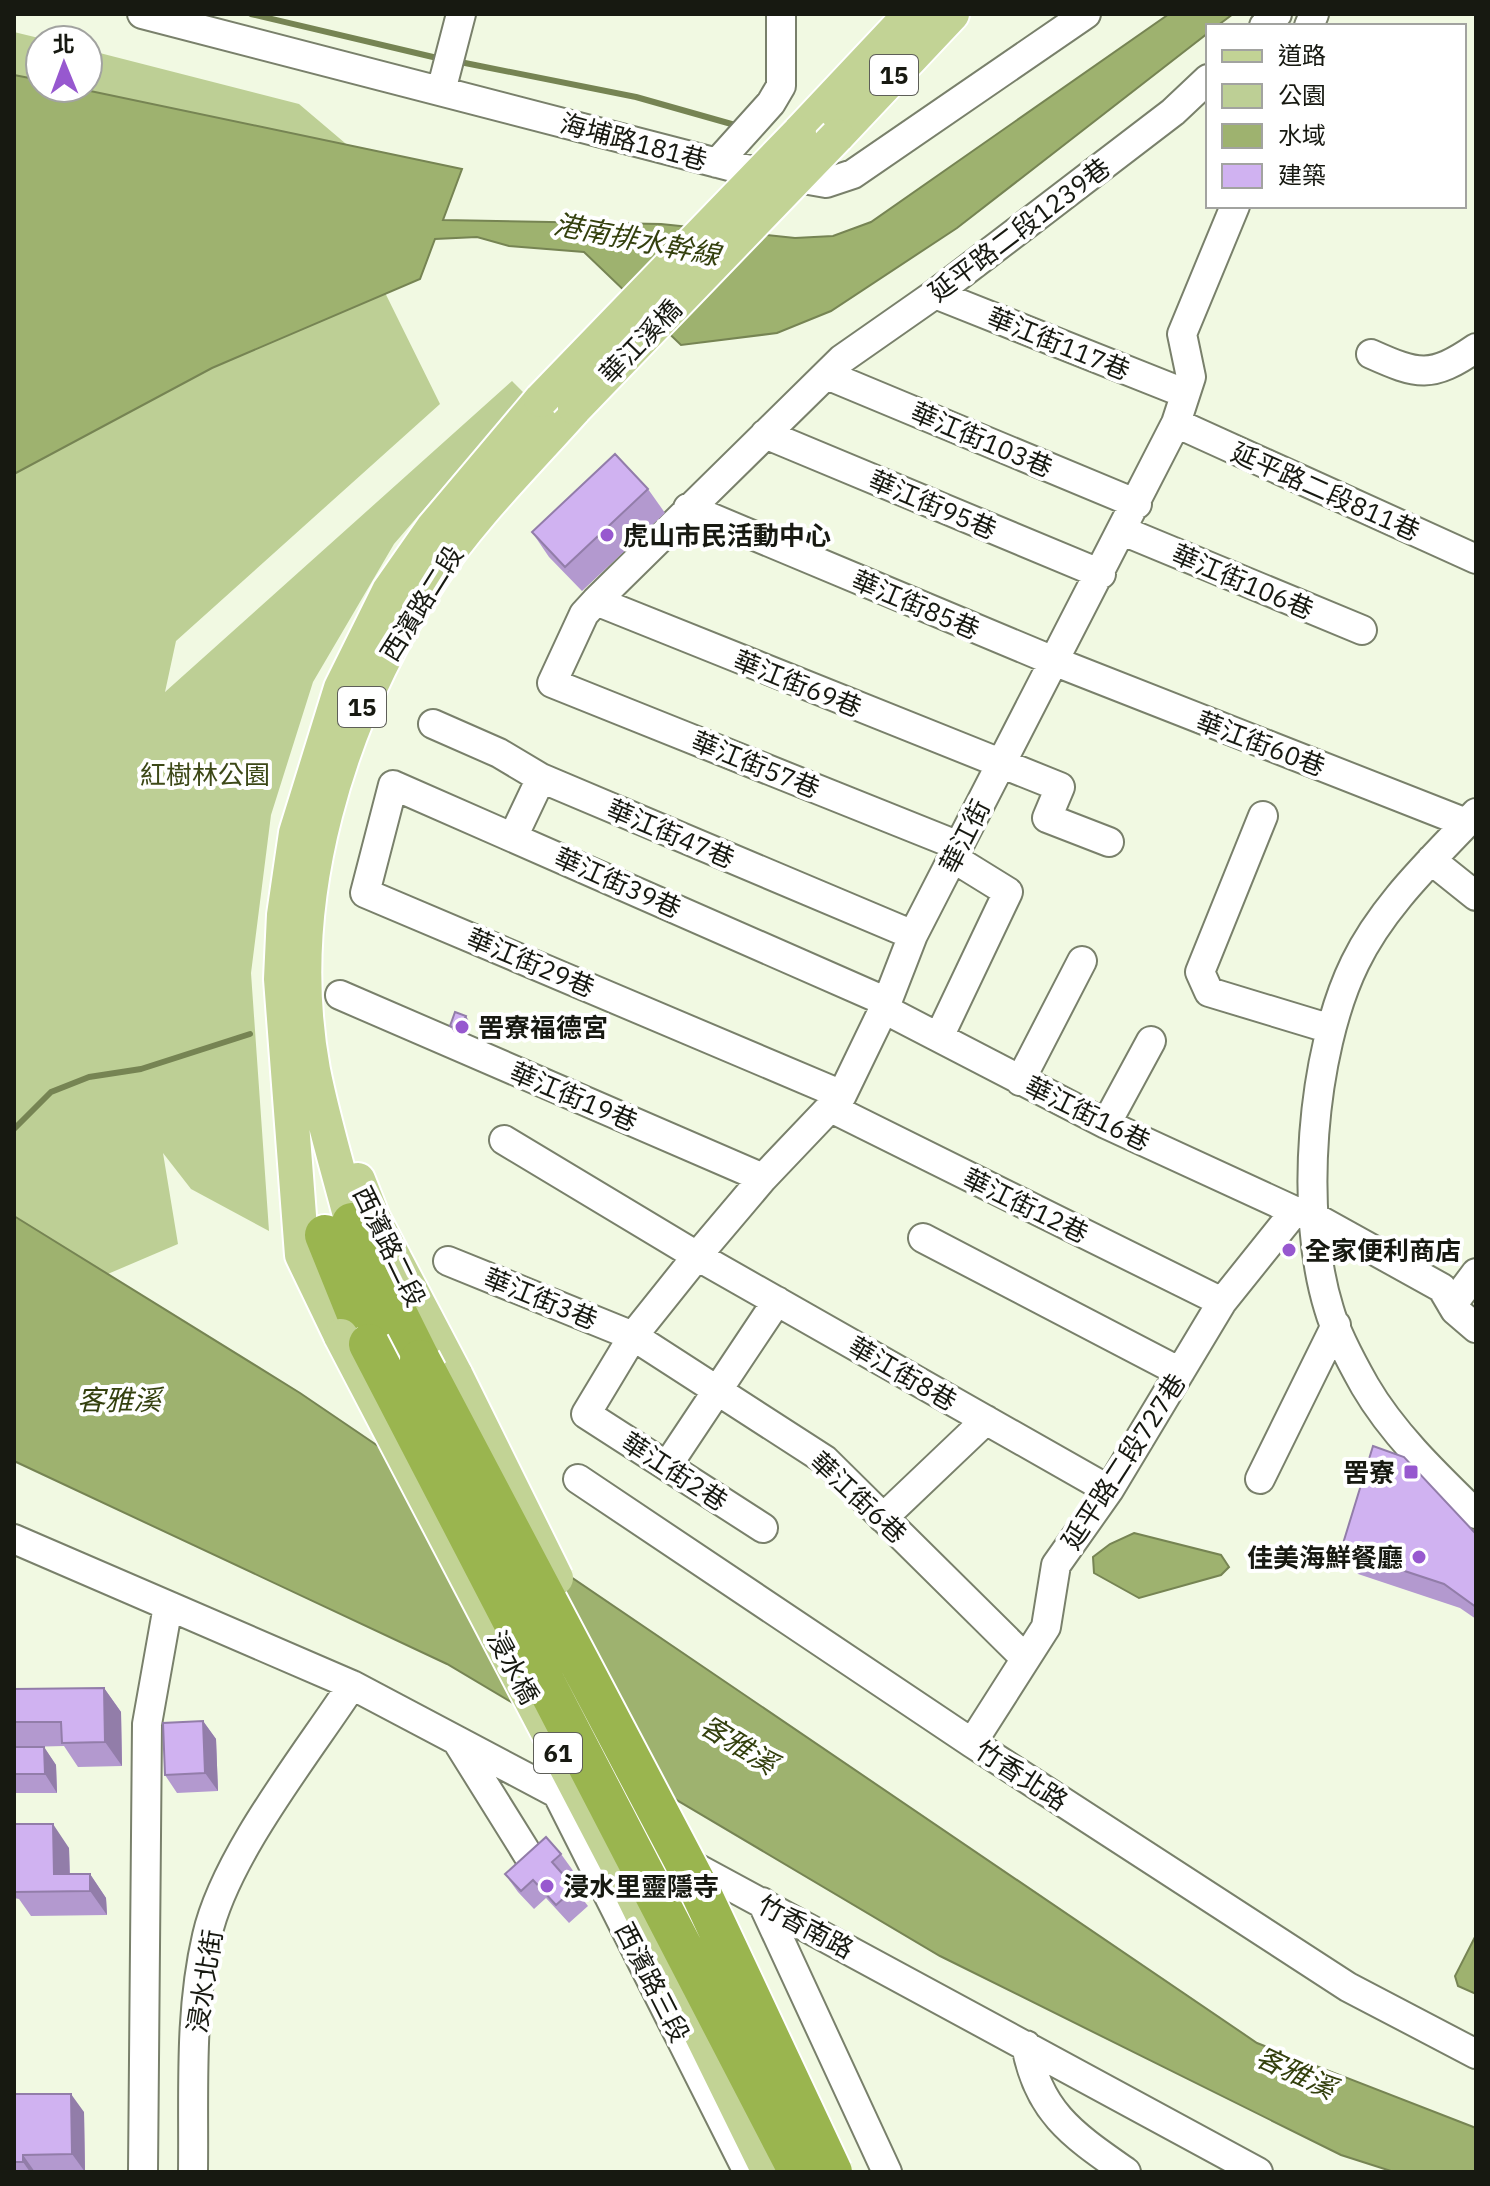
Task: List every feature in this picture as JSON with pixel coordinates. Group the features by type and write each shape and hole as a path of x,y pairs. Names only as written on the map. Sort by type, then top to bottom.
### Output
{"highway":[{"name":"61","path":"338,1229 355,1340"},
{"name":"61","path":"338,1229 420,1360 701,1893 832,2172"},
{"name":"浸水橋","path":"355,1340 799,2172"}],"main road":[{"name":"華江溪橋","path":"541,400 911,14"},
{"name":"華江溪橋","path":"575,408 952,14"},
{"name":"西濱路二段","path":"338,1229 300,1066 282,954 296,833 341,688 389,591 433,528 541,400"},
{"name":"西濱路二段","path":"355,1340 302,1255 300,1066 305,963 318,840 334,782 371,683 430,579 474,521 575,408"},
{"name":"西濱路二段","path":"300,1066 373,1218 456,1376 853,2172"},
{"name":"浸水橋","path":"355,1340 769,2172"}],"street":[{"name":"海埔路181巷","path":"142,14 717,163 826,183 853,174 1086,14"},
{"path":"441,91 461,14"},
{"path":"717,163 771,103 781,86 781,14"},
{"name":"延平路二段1239巷","path":"552,683 584,614 842,359 935,294 1173,112 1206,81"},
{"name":"華江街","path":"586,1414 633,1336 763,1178 836,1101 885,1006 913,935 1056,662 1176,423 1191,377 1191,364 1182,344 1182,334 1234,208"},
{"name":"華江街117巷","path":"935,294 1184,393"},
{"path":"1371,354 1410,372 1430,371 1476,348"},
{"name":"華江街103巷","path":"827,375 1137,504"},
{"name":"延平路二段811巷","path":"1176,423 1476,559"},
{"name":"華江街95巷","path":"765,434 1101,574"},
{"name":"華江街85巷","path":"688,508 1056,662"},
{"name":"華江街106巷","path":"1123,531 1362,630"},
{"name":"華江街69巷","path":"596,601 1060,787 1047,818 1109,842"},
{"name":"華江街60巷","path":"1056,662 1471,818"},
{"name":"華江街57巷","path":"552,683 956,852 1008,892 939,1037"},
{"name":"華江街47巷","path":"433,724 499,753 541,778 913,935"},
{"path":"514,835 541,778"},
{"name":"華江街39巷","path":"380,833 393,785 514,835 885,1006"},
{"path":"1263,816 1200,972 1209,992 1331,1029"},
{"path":"1471,818 1402,891 1355,963 1331,1029 1315,1111 1305,1214 1329,1309 1365,1386 1403,1438 1476,1514"},
{"name":"華江街29巷","path":"380,833 365,893 753,1054 836,1101"},
{"path":"1431,860 1476,896"},
{"path":"1020,1081 1082,961"},
{"name":"華江街19巷","path":"340,995 763,1178"},
{"name":"華江街16巷","path":"885,1006 1020,1081 1106,1124 1305,1214 1442,1288 1452,1305 1476,1328"},
{"path":"1106,1124 1151,1041"},
{"name":"華江街12巷","path":"836,1101 1222,1302"},
{"name":"華江街8巷","path":"504,1140 697,1256 1109,1490"},
{"name":"延平路二段727巷","path":"972,1743 1024,1657 1046,1627 1056,1565 1109,1490 1222,1302 1305,1214"},
{"path":"923,1238 1180,1372"},
{"name":"華江街3巷","path":"448,1261 633,1336"},
{"path":"1452,1305 1476,1273"},
{"path":"667,1466 777,1301"},
{"path":"1260,1479 1336,1325"},
{"name":"華江街6巷","path":"633,1336 825,1460 1024,1657"},
{"name":"華江街2巷","path":"586,1414 763,1528"},
{"path":"883,1518 986,1420"},
{"name":"竹香北路","path":"578,1479 972,1743 1348,1987 1447,2043 1476,2054"},
{"name":"竹香南路","path":"14,1539 352,1685 762,1902 1258,2172"},
{"path":"143,2172 147,1724 168,1606"},
{"name":"浸水北街","path":"193,2172 194,2011 207,1934 232,1869 352,1685"},
{"path":"456,1740 528,1855"},
{"name":"西濱路三段","path":"557,1793 748,2172"},
{"path":"762,1902 842,2082 887,2172"},
{"path":"1026,2045 1032,2078 1068,2132 1126,2172"}],"green space":[{"name":"紅樹林公園","path":"14,32 24,34 24,104 104,104 104,54 299,104 398,188 358,238 440,404 176,641 165,692 512,381 524,393 394,544 313,682 271,815 251,973 269,1231 191,1189 163,1153 178,1244 14,1314"}],"water":[{"name":"港南排水幹線","path":"1169,14 1233,14 1220,24 1206,24 1206,35 957,228 831,311 777,333 681,345 584,252 509,246 477,237 435,239 420,279 212,368 14,474 14,75 24,77 24,104 104,104 104,94 462,169 443,220 661,224 795,238 833,236 871,222"},
{"name":"客雅溪","path":"14,1216 300,1393 1257,2043 1476,2128 1476,2172 1394,2172 1341,2155 940,1956 447,1664 14,1461"},
{"path":"1134,1533 1221,1555 1229,1567 1221,1575 1139,1598 1094,1573 1093,1557 1110,1544"},
{"path":"1476,1935 1476,1994 1458,1986 1455,1976"}],"building":[{"path":"615,454 648,489 565,567 532,532"},
{"path":"455,1012 466,1016 460,1030 450,1026"},
{"name":"佳美海鮮餐廳","path":"1373,1446 1404,1457 1476,1534 1476,1607 1444,1584 1341,1550"},
{"path":"104,1688 105,1742 62,1743 61,1722 14,1722 14,1689"},
{"path":"203,1721 205,1773 165,1775 163,1723"},
{"path":"14,1747 44,1747 45,1774 14,1774"},
{"path":"14,1824 53,1824 54,1874 90,1874 90,1891 14,1892"},
{"path":"546,1837 561,1854 552,1862 575,1888 556,1905 533,1880 521,1891 505,1874"},
{"path":"14,2094 71,2094 72,2154 23,2155 23,2162 14,2162"}],"waterway":[{"path":"251,14 433,57"},
{"path":"465,63 636,97 735,125"},
{"path":"14,1129 51,1092 89,1077 141,1069 250,1034"}],"place":[{"name":"虎山市民活動中心","path":"607,535"},
{"name":"罟寮福德宮","path":"462,1027"},
{"name":"全家便利商店","path":"1289,1250"},
{"name":"罟寮","path":"1411,1472"},
{"name":"佳美海鮮餐廳","path":"1419,1557"},
{"name":"浸水里靈隱寺","path":"547,1886"}]}
